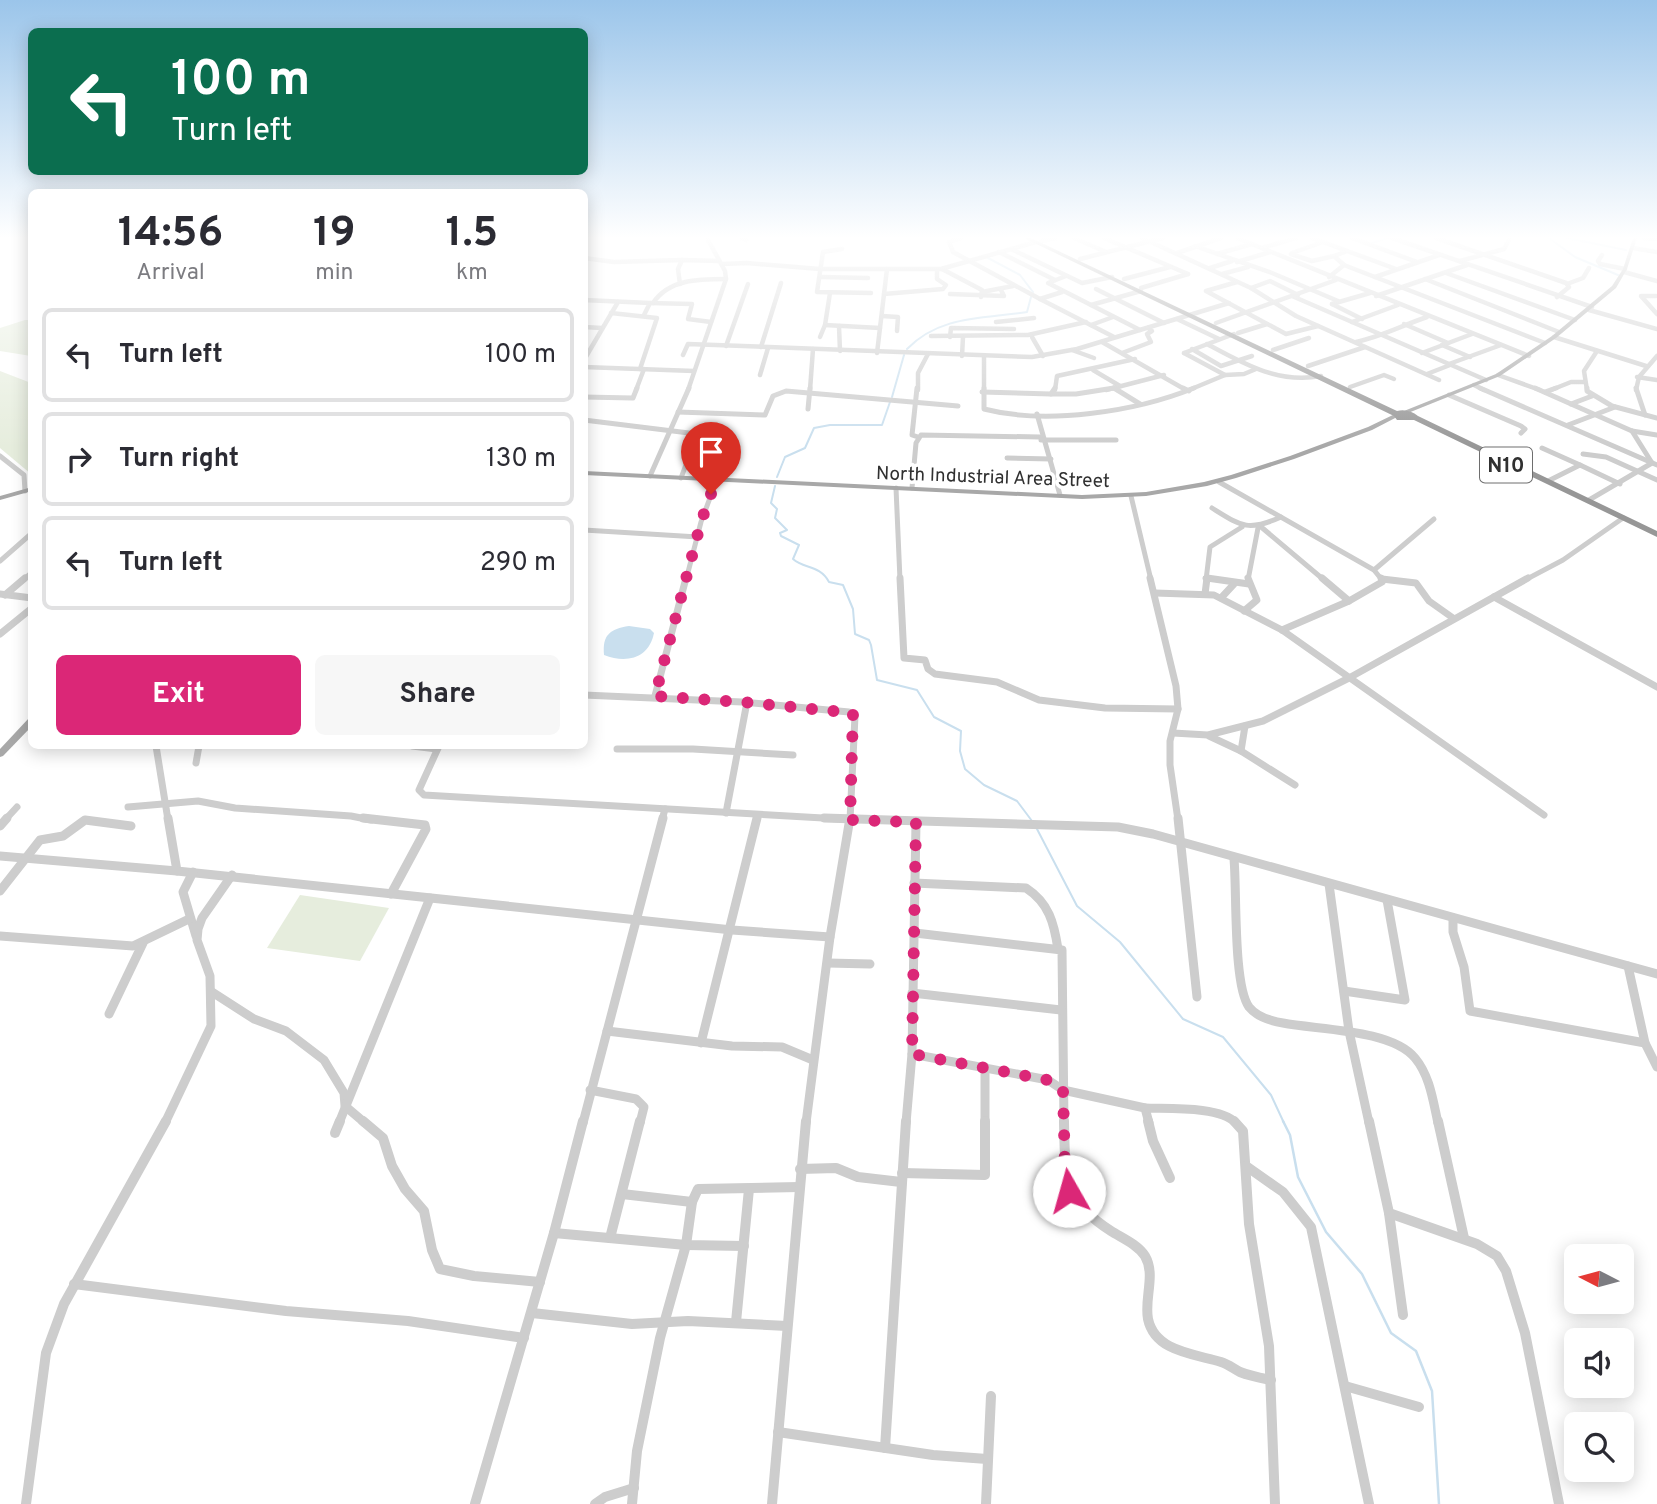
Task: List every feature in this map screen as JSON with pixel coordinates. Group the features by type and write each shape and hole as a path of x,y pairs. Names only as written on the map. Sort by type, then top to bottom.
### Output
{"highway":[{"name":"N10","path":"1183,308 1407,415"},
{"name":"N10","path":"1193,313 1657,534"},
{"name":"N10","path":"1522,470 1602,508"}],"main road":[{"name":"North Industrial Area Street","path":"588,473 1131,496 1219,482 1261,470 1407,415 1498,375 1528,356 1590,308"},
{"path":"0,498 28,491"},
{"path":"0,754 28,724"}],"street":[{"path":"588,354 614,308"},
{"path":"644,315 649,308"},
{"path":"691,308 689,320 712,322"},
{"path":"650,476 678,412 716,308"},
{"path":"726,346 739,308"},
{"path":"761,347 773,308"},
{"path":"820,337 825,325 827,308"},
{"path":"877,353 883,308"},
{"path":"1058,308 1115,337"},
{"path":"1096,308 1140,330"},
{"path":"1134,308 1164,323"},
{"path":"683,355 687,345 984,357 1043,356 1102,342 1210,308"},
{"path":"1238,308 1287,334 1319,326"},
{"path":"1216,323 1256,308"},
{"path":"1280,308 1439,380"},
{"path":"1321,308 1486,380"},
{"path":"1339,308 1362,318"},
{"path":"1351,322 1389,308"},
{"path":"1406,308 1528,356"},
{"path":"1454,308 1545,343"},
{"path":"1499,308 1559,332"},
{"path":"1543,308 1575,320"},
{"path":"1591,308 1657,329"},
{"path":"588,397 634,398 657,319 644,315 611,313"},
{"path":"882,316 898,317 897,331"},
{"path":"1356,342 1382,335 1427,316"},
{"path":"931,336 1032,337 1114,317"},
{"path":"996,322 1034,318"},
{"path":"1177,319 1219,339"},
{"path":"1011,322 1018,338"},
{"path":"1225,375 1184,353 1267,324"},
{"path":"1404,324 1471,357"},
{"path":"825,325 880,328"},
{"path":"839,326 840,351"},
{"path":"588,327 602,328"},
{"path":"950,337 951,328 1014,329"},
{"path":"1122,353 1151,342 1147,334 1152,331 1149,328"},
{"path":"1422,353 1472,334"},
{"path":"962,337 962,356"},
{"path":"1032,337 1043,356"},
{"path":"1553,337 1646,366"},
{"path":"1273,349 1309,338"},
{"path":"588,341 596,341"},
{"path":"1102,342 1189,391"},
{"path":"1207,344 1256,369 1282,378 1311,379 1321,376"},
{"path":"1427,374 1501,345"},
{"path":"1308,366 1365,347"},
{"path":"760,375 768,348"},
{"path":"808,409 813,349"},
{"path":"1192,349 1221,366 1252,356"},
{"path":"1072,350 1094,358"},
{"path":"1597,351 1585,368 1584,382 1592,396 1615,407 1657,418"},
{"path":"928,354 920,365 912,435 1116,440"},
{"path":"1194,358 1201,355"},
{"path":"1210,360 1227,355"},
{"path":"1645,415 1635,390 1637,377 1657,356"},
{"path":"984,357 982,393 984,409 987,412 1101,413 1189,391 1225,375 1244,374 1256,369"},
{"path":"1051,394 1055,389 1057,376 1135,359"},
{"path":"588,367 694,371"},
{"path":"1093,370 1120,387"},
{"path":"982,393 1068,395 1120,387 1164,375"},
{"path":"1350,387 1384,375 1394,379"},
{"path":"1498,375 1545,392 1632,431 1657,435"},
{"path":"1637,377 1657,380"},
{"path":"1545,392 1571,382 1584,382"},
{"path":"1474,385 1655,464"},
{"path":"1114,388 1141,404"},
{"path":"678,412 765,415 775,394 786,391 958,406"},
{"path":"1449,395 1521,426 1525,429 1521,433"},
{"path":"1571,404 1592,396"},
{"path":"1568,425 1615,407"},
{"path":"1037,414 1041,438 1051,460 1060,495"},
{"path":"588,420 671,429 687,432 693,439"},
{"path":"1632,431 1655,464"},
{"path":"655,696 701,522 718,479 729,439 723,436 693,439"},
{"path":"912,488 918,437"},
{"path":"681,478 693,439"},
{"path":"1542,448 1620,484"},
{"path":"1583,454 1606,457 1657,480"},
{"path":"0,456 24,475 28,486"},
{"path":"1007,458 1051,460"},
{"path":"1589,500 1655,464"},
{"path":"1548,481 1580,466"},
{"path":"1219,482 1374,570 1382,579 1416,583 1429,601 1453,618"},
{"path":"896,488 904,658 925,660 928,669 935,674 997,682 1034,699 1105,708 1178,709"},
{"path":"1131,496 1176,686 1178,709 1169,750 1170,765 1197,998"},
{"path":"1212,508 1242,527"},
{"path":"1205,594 1210,547 1242,527 1259,527 1281,517"},
{"path":"1208,736 1263,721 1349,678 1453,618 1563,560 1623,518"},
{"path":"1374,570 1434,519"},
{"path":"1244,611 1257,600 1247,574 1254,558 1259,527"},
{"path":"1259,527 1349,601"},
{"path":"588,530 698,537"},
{"path":"0,561 28,536"},
{"path":"3,595 28,575"},
{"path":"1205,578 1249,584"},
{"path":"1282,630 1349,601 1382,582 1382,579"},
{"path":"1221,598 1234,584"},
{"path":"1154,593 1205,594 1221,598 1282,630 1544,815"},
{"path":"3,595 28,598"},
{"path":"1494,597 1657,687"},
{"path":"0,634 28,611"},
{"path":"588,695 747,702 853,713 850,820 830,937 800,1169 772,1504"},
{"path":"726,813 747,702"},
{"path":"1241,751 1245,726"},
{"path":"1173,733 1208,736 1241,751 1295,785"},
{"path":"157,749 177,871"},
{"path":"196,763 198,749"},
{"path":"437,749 419,790 424,794 850,820 1028,827 1118,827 1181,842 1234,859 1657,974"},
{"path":"617,749 793,754"},
{"path":"128,807 198,802 234,808 351,816 379,822 425,825 426,829 391,894"},
{"path":"0,826 17,807"},
{"path":"475,1504 554,1233 665,809"},
{"path":"701,1043 732,930 758,815"},
{"path":"0,891 40,841 63,836 79,822 131,826"},
{"path":"885,1448 912,1054 916,822"},
{"path":"0,856 232,874 391,894 732,930 830,937"},
{"path":"1234,859 1242,964 1250,1009 1255,1015 1272,1022 1349,1031 1396,1043 1411,1054 1421,1067 1431,1090 1464,1238"},
{"path":"26,1504 46,1353 57,1318 161,1131 211,1026 210,976 189,919 183,891 193,872"},
{"path":"198,940 202,918 232,874"},
{"path":"914,883 1026,888 1038,895 1053,915 1058,949"},
{"path":"1329,884 1349,1031 1389,1213 1404,1315"},
{"path":"335,1133 430,898"},
{"path":"1344,991 1405,1000 1387,900"},
{"path":"1454,918 1453,932 1464,967 1470,1011 1645,1043"},
{"path":"0,936 133,946 158,937 173,924 189,919"},
{"path":"915,933 1058,949 1063,953 1061,1010 1065,1169 1070,1195 1081,1210 1138,1248 1144,1255 1150,1285 1148,1320 1154,1334 1172,1349 1224,1363 1238,1371 1271,1380"},
{"path":"109,1014 143,943"},
{"path":"828,963 870,964"},
{"path":"1628,966 1645,1043 1657,1067"},
{"path":"212,992 254,1019 286,1031 324,1060 344,1093 345,1106 383,1138 392,1166 405,1189 424,1211 432,1251 440,1269 474,1276 540,1282"},
{"path":"912,993 1061,1010"},
{"path":"607,1031 701,1043 782,1046 813,1060"},
{"path":"912,1054 1048,1080 1063,1090 1145,1108 1213,1112 1231,1118 1241,1126 1249,1224 1265,1319 1271,1380 1275,1504"},
{"path":"800,1169 836,1168 850,1171 858,1177 985,1175 985,1068"},
{"path":"590,1090 636,1099 645,1107 610,1238"},
{"path":"1145,1108 1155,1145 1170,1178"},
{"path":"1246,1166 1287,1194 1300,1207 1311,1227 1369,1504"},
{"path":"632,1504 641,1432 664,1322 686,1245 692,1202 698,1189 799,1187"},
{"path":"736,1322 749,1189"},
{"path":"622,1194 692,1202"},
{"path":"1389,1213 1464,1238 1491,1251 1502,1262 1509,1275 1559,1504"},
{"path":"554,1233 686,1245 744,1246"},
{"path":"74,1284 286,1311 408,1321 524,1338"},
{"path":"532,1313 640,1325 664,1322 736,1322 787,1326"},
{"path":"1345,1386 1419,1407"},
{"path":"986,1504 990,1396"},
{"path":"778,1432 885,1448 987,1459"},
{"path":"595,1504 605,1497 634,1488"}],"green space":[{"path":"28,320 28,356 0,351 0,328"},
{"path":"0,371 28,382 28,471 0,448"},
{"path":"300,895 389,908 360,961 267,948"}],"water":[{"path":"629,626 650,629 654,633 647,648 629,659 604,655 604,642 609,634"}],"waterway":[{"path":"907,349 933,330 948,324 1027,312 1028,308"},
{"path":"892,397 904,355"},
{"path":"777,477 785,457 805,448 814,428 830,425 882,425 890,402"},
{"path":"775,486 771,503 777,509 775,518 787,530 780,533 781,536 799,545 793,559 817,570 829,582 843,585 853,609 855,634 869,640 871,645 877,680 917,690 934,717 961,731 960,751 965,769 984,785 1017,801 1032,821"},
{"path":"1037,829 1077,906 1120,942 1183,1019 1223,1037 1271,1095 1284,1123"},
{"path":"1284,1123 1290,1135 1298,1177 1326,1232 1362,1274 1391,1333 1416,1351 1432,1391 1439,1504"}],"route":[{"path":"711,494 701,522 655,696 853,713 850,820 916,822 912,1054 1058,1084 1063,1090 1065,1169 1069,1191"}]}
